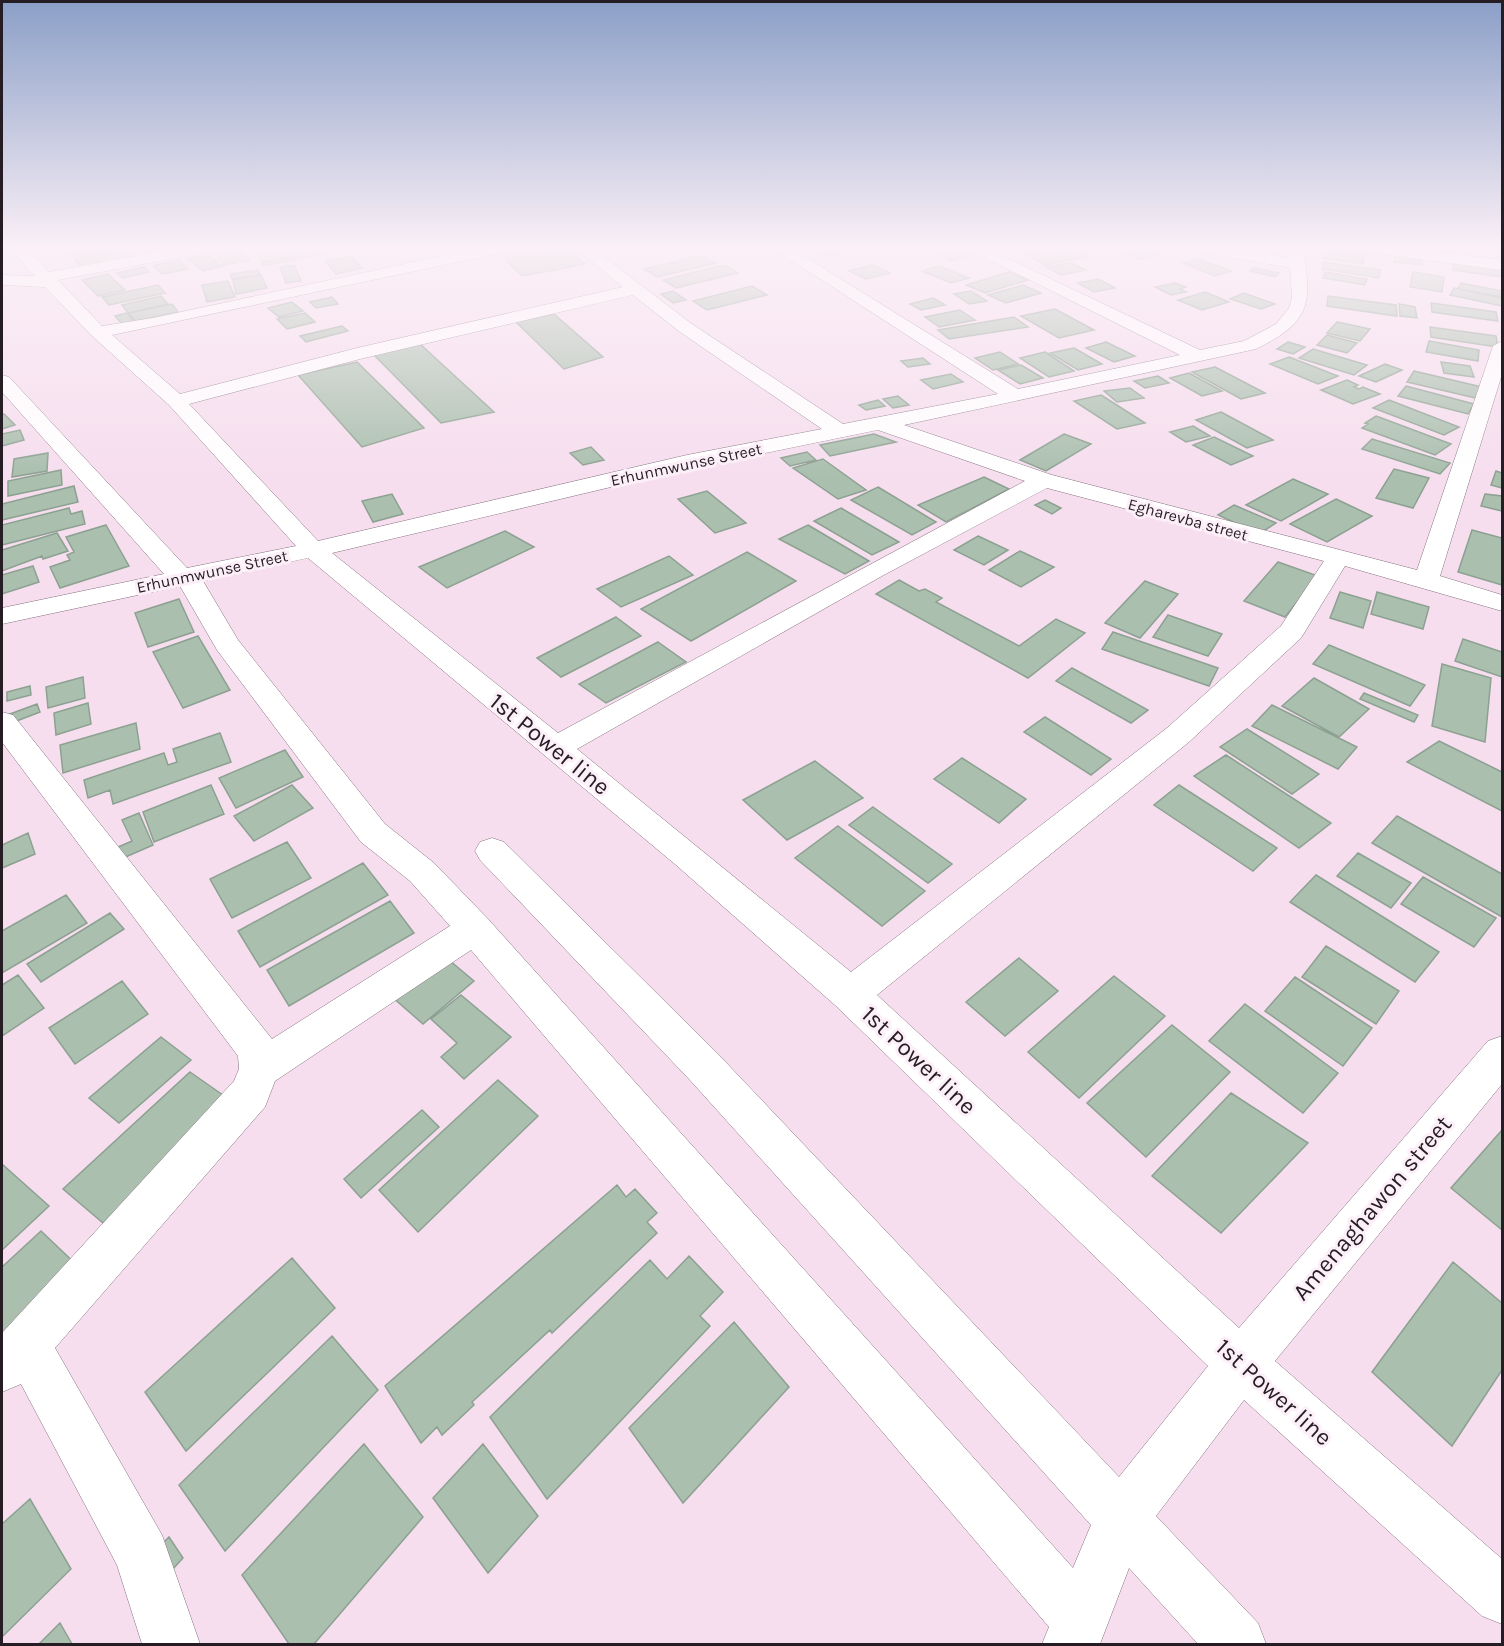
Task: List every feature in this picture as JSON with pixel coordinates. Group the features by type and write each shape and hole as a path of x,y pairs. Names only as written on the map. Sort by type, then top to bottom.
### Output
{"street":[{"name":"1st Power line","path":"90,324 176,401 313,550 850,994 1241,1364 1503,1596"},
{"path":"98,332 148,324"},
{"path":"176,401 482,324"},
{"path":"681,324 839,431"},
{"path":"901,324 1015,396"},
{"path":"1131,324 1199,357"},
{"name":"Erhunmwunse Street","path":"2,616 313,550 687,462 1199,357 1250,345 1279,332 1287,324"},
{"path":"1426,580 1503,346"},
{"path":"2,381 184,576 227,644 374,833 423,872 475,929 1076,1632"},
{"name":"Egharevba street","path":"878,423 1044,480 1426,580 1503,603"},
{"path":"555,748 873,571 1044,480"},
{"path":"850,994 1178,735 1291,632 1338,558"},
{"path":"2,722 257,1050 259,1070 250,1093 14,1355 142,1555 171,1644"},
{"path":"492,851 702,1066 1237,1644"},
{"path":"259,1070 475,929"},
{"name":"Amenaghawon street","path":"1076,1632 1121,1518 1241,1364 1503,1054"}],"building":[{"path":"282,324 308,324 287,329"},
{"path":"518,324 565,324 603,357 564,369"},
{"path":"935,324 955,324 939,327"},
{"path":"974,324 1024,324 1028,327 949,339 938,330"},
{"path":"1034,324 1083,324 1094,330 1059,338"},
{"path":"1335,324 1370,329 1360,341 1327,333"},
{"path":"342,326 348,331 306,342 300,336"},
{"path":"1430,327 1496,336 1498,347 1431,337"},
{"path":"1327,335 1357,343 1347,353 1317,345"},
{"path":"1429,341 1479,350 1478,361 1426,352"},
{"path":"1106,342 1135,356 1114,362 1086,348"},
{"path":"1288,342 1305,347 1293,354 1277,349"},
{"path":"419,343 494,412 441,423 373,354"},
{"path":"1074,348 1102,364 1078,370 1050,353"},
{"path":"1313,349 1367,365 1354,375 1299,358"},
{"path":"1000,352 1018,364 993,370 975,358"},
{"path":"1045,352 1074,371 1049,377 1020,358"},
{"path":"1289,357 1338,376 1318,384 1270,364"},
{"path":"923,358 930,364 908,367 901,361"},
{"path":"357,362 424,428 362,447 298,375"},
{"path":"1441,362 1470,366 1474,377 1444,373"},
{"path":"1385,364 1402,370 1376,382 1359,376"},
{"path":"1021,365 1043,378 1020,384 998,370"},
{"path":"1215,367 1265,393 1241,399 1192,372"},
{"path":"1414,371 1482,387 1475,398 1407,382"},
{"path":"1189,373 1222,391 1202,396 1170,378"},
{"path":"951,374 963,382 933,389 921,380"},
{"path":"1158,376 1169,383 1145,388 1134,381"},
{"path":"1347,380 1358,385 1354,387 1359,389 1363,387 1380,394 1353,404 1321,390"},
{"path":"1406,386 1474,404 1468,414 1398,396"},
{"path":"1130,388 1144,398 1117,402 1104,391"},
{"path":"1101,395 1145,423 1117,429 1074,401"},
{"path":"898,396 909,405 893,408 883,399"},
{"path":"878,400 885,406 866,410 859,405"},
{"path":"1389,400 1459,427 1444,435 1373,408"},
{"path":"1221,412 1273,440 1247,448 1196,420"},
{"path":"2,414 4,414 15,425 2,429"},
{"path":"1376,416 1451,444 1435,455 1362,428 1368,424 1365,423"},
{"path":"1193,426 1210,436 1186,442 1170,432"},
{"path":"20,430 24,440 2,446 2,434"},
{"path":"874,434 896,442 830,456 820,445"},
{"path":"1064,434 1091,444 1046,471 1020,460"},
{"path":"1214,437 1253,456 1231,465 1193,445"},
{"path":"1372,439 1450,463 1440,474 1362,449"},
{"path":"591,447 604,460 583,465 570,453"},
{"path":"807,452 816,460 790,466 781,458"},
{"path":"48,453 47,471 12,477 14,459"},
{"path":"823,459 866,490 838,499 793,468"},
{"path":"1394,469 1429,478 1413,508 1376,498"},
{"path":"61,470 62,485 8,496 8,481"},
{"path":"1496,471 1502,473 1502,488 1491,485"},
{"path":"984,477 1009,489 946,522 918,505"},
{"path":"1293,479 1328,494 1281,521 1246,505"},
{"path":"74,486 78,502 2,520 2,504"},
{"path":"878,487 936,522 912,535 851,500"},
{"path":"707,491 746,523 715,533 678,499"},
{"path":"392,494 403,514 373,522 362,501"},
{"path":"1485,494 1502,496 1502,511 1481,506"},
{"path":"1336,499 1372,516 1327,542 1290,524"},
{"path":"1045,500 1061,508 1052,514 1035,505"},
{"path":"1234,505 1276,523 1259,534 1218,515"},
{"path":"69,508 71,514 82,511 85,524 2,545 2,525"},
{"path":"841,508 899,542 872,555 814,521"},
{"path":"106,525 129,566 60,588 50,567 70,560 67,555 74,552 66,537"},
{"path":"808,525 869,561 845,574 779,539"},
{"path":"1472,530 1502,538 1502,585 1458,572"},
{"path":"505,531 534,547 447,588 419,567"},
{"path":"57,533 68,551 43,559 42,556 2,571 2,550"},
{"path":"978,536 1008,550 984,565 954,550"},
{"path":"1020,551 1054,567 1021,587 989,570"},
{"path":"747,552 796,581 691,641 641,609"},
{"path":"669,556 693,575 621,607 597,589"},
{"path":"1278,562 1318,576 1285,617 1244,601"},
{"path":"33,566 39,582 2,594 2,575"},
{"path":"899,580 919,591 925,589 942,598 936,602 1019,646 1056,619 1085,633 1028,678 876,594"},
{"path":"1145,581 1178,594 1140,638 1105,623"},
{"path":"1340,592 1371,601 1363,628 1330,618"},
{"path":"1377,592 1429,607 1423,629 1371,614"},
{"path":"179,599 194,632 148,647 135,613"},
{"path":"1168,615 1222,634 1208,656 1153,637"},
{"path":"616,617 641,636 561,677 537,658"},
{"path":"1113,632 1218,668 1209,686 1102,649"},
{"path":"198,636 230,690 183,708 153,652"},
{"path":"1463,639 1502,652 1502,677 1455,661"},
{"path":"658,642 686,662 606,703 579,684"},
{"path":"1329,645 1425,685 1410,706 1313,664"},
{"path":"1442,664 1491,678 1485,742 1432,726"},
{"path":"1072,668 1148,710 1131,723 1056,681"},
{"path":"83,677 85,698 48,708 46,687"},
{"path":"1314,678 1369,709 1339,737 1282,706"},
{"path":"30,686 31,695 7,701 7,692"},
{"path":"1364,693 1418,715 1414,722 1360,699"},
{"path":"88,703 91,724 56,735 54,713"},
{"path":"37,704 40,712 14,722 10,714"},
{"path":"1272,705 1357,747 1338,769 1252,726"},
{"path":"1045,717 1111,759 1091,775 1024,732"},
{"path":"136,723 140,749 63,773 60,745"},
{"path":"1247,729 1319,774 1292,794 1220,747"},
{"path":"220,733 231,762 113,804 110,790 88,798 84,780 164,753 168,765 177,762 173,749"},
{"path":"1439,741 1502,772 1502,811 1407,762"},
{"path":"285,750 303,777 236,808 219,778"},
{"path":"1226,755 1331,823 1299,848 1194,776"},
{"path":"962,758 1026,799 999,823 934,779"},
{"path":"815,761 863,798 787,840 743,800"},
{"path":"211,785 224,814 154,842 143,812"},
{"path":"292,785 313,808 254,841 234,816"},
{"path":"1179,785 1277,848 1253,871 1154,805"},
{"path":"873,807 952,864 928,883 849,825"},
{"path":"139,813 153,845 114,862 109,851 132,841 122,820"},
{"path":"1397,816 1502,874 1502,917 1372,843"},
{"path":"838,826 925,891 882,926 795,858"},
{"path":"28,833 35,854 2,868 2,845"},
{"path":"287,842 311,878 232,918 210,879"},
{"path":"1358,853 1411,883 1391,908 1337,876"},
{"path":"363,863 388,895 260,967 238,931"},
{"path":"1316,875 1439,952 1415,982 1290,902"},
{"path":"1423,877 1496,918 1474,947 1401,904"},
{"path":"66,895 87,923 2,973 2,931"},
{"path":"390,901 414,933 289,1006 267,970"},
{"path":"110,913 124,929 41,982 27,964"},
{"path":"1326,946 1399,991 1376,1024 1302,977"},
{"path":"443,955 474,981 423,1024 391,996"},
{"path":"1019,958 1058,991 1005,1036 966,1002"},
{"path":"18,975 44,1008 2,1036 2,985"},
{"path":"1114,976 1165,1016 1079,1098 1028,1052"},
{"path":"1295,977 1372,1028 1343,1066 1265,1011"},
{"path":"122,981 148,1014 75,1064 49,1028"},
{"path":"461,995 511,1037 464,1079 441,1057 457,1043 431,1019"},
{"path":"1245,1004 1338,1073 1303,1113 1209,1041"},
{"path":"1172,1025 1230,1072 1146,1157 1087,1103"},
{"path":"161,1037 191,1060 119,1123 89,1098"},
{"path":"190,1072 230,1100 103,1223 63,1189"},
{"path":"498,1080 538,1116 418,1232 379,1190"},
{"path":"1231,1093 1308,1143 1221,1233 1152,1176"},
{"path":"422,1110 439,1127 361,1198 344,1179"},
{"path":"1502,1130 1502,1230 1451,1188"},
{"path":"2,1164 49,1206 2,1250"},
{"path":"617,1185 626,1197 635,1189 657,1213 647,1222 657,1233 552,1333 550,1330 472,1402 474,1405 442,1435 437,1427 421,1443 385,1386"},
{"path":"41,1231 82,1270 2,1346 2,1267"},
{"path":"689,1256 723,1292 700,1316 710,1326 547,1499 490,1417 650,1260 667,1279"},
{"path":"292,1258 335,1308 186,1451 145,1392"},
{"path":"1453,1262 1502,1303 1502,1370 1452,1446 1372,1372"},
{"path":"734,1322 789,1387 683,1503 629,1428"},
{"path":"332,1336 378,1390 225,1551 179,1485"},
{"path":"364,1444 423,1517 314,1644 289,1644 242,1575"},
{"path":"483,1444 538,1516 488,1573 433,1498"},
{"path":"30,1499 71,1569 2,1637 2,1524"},
{"path":"169,1537 183,1558 162,1581 147,1559"},
{"path":"60,1623 72,1644 39,1644"}]}
